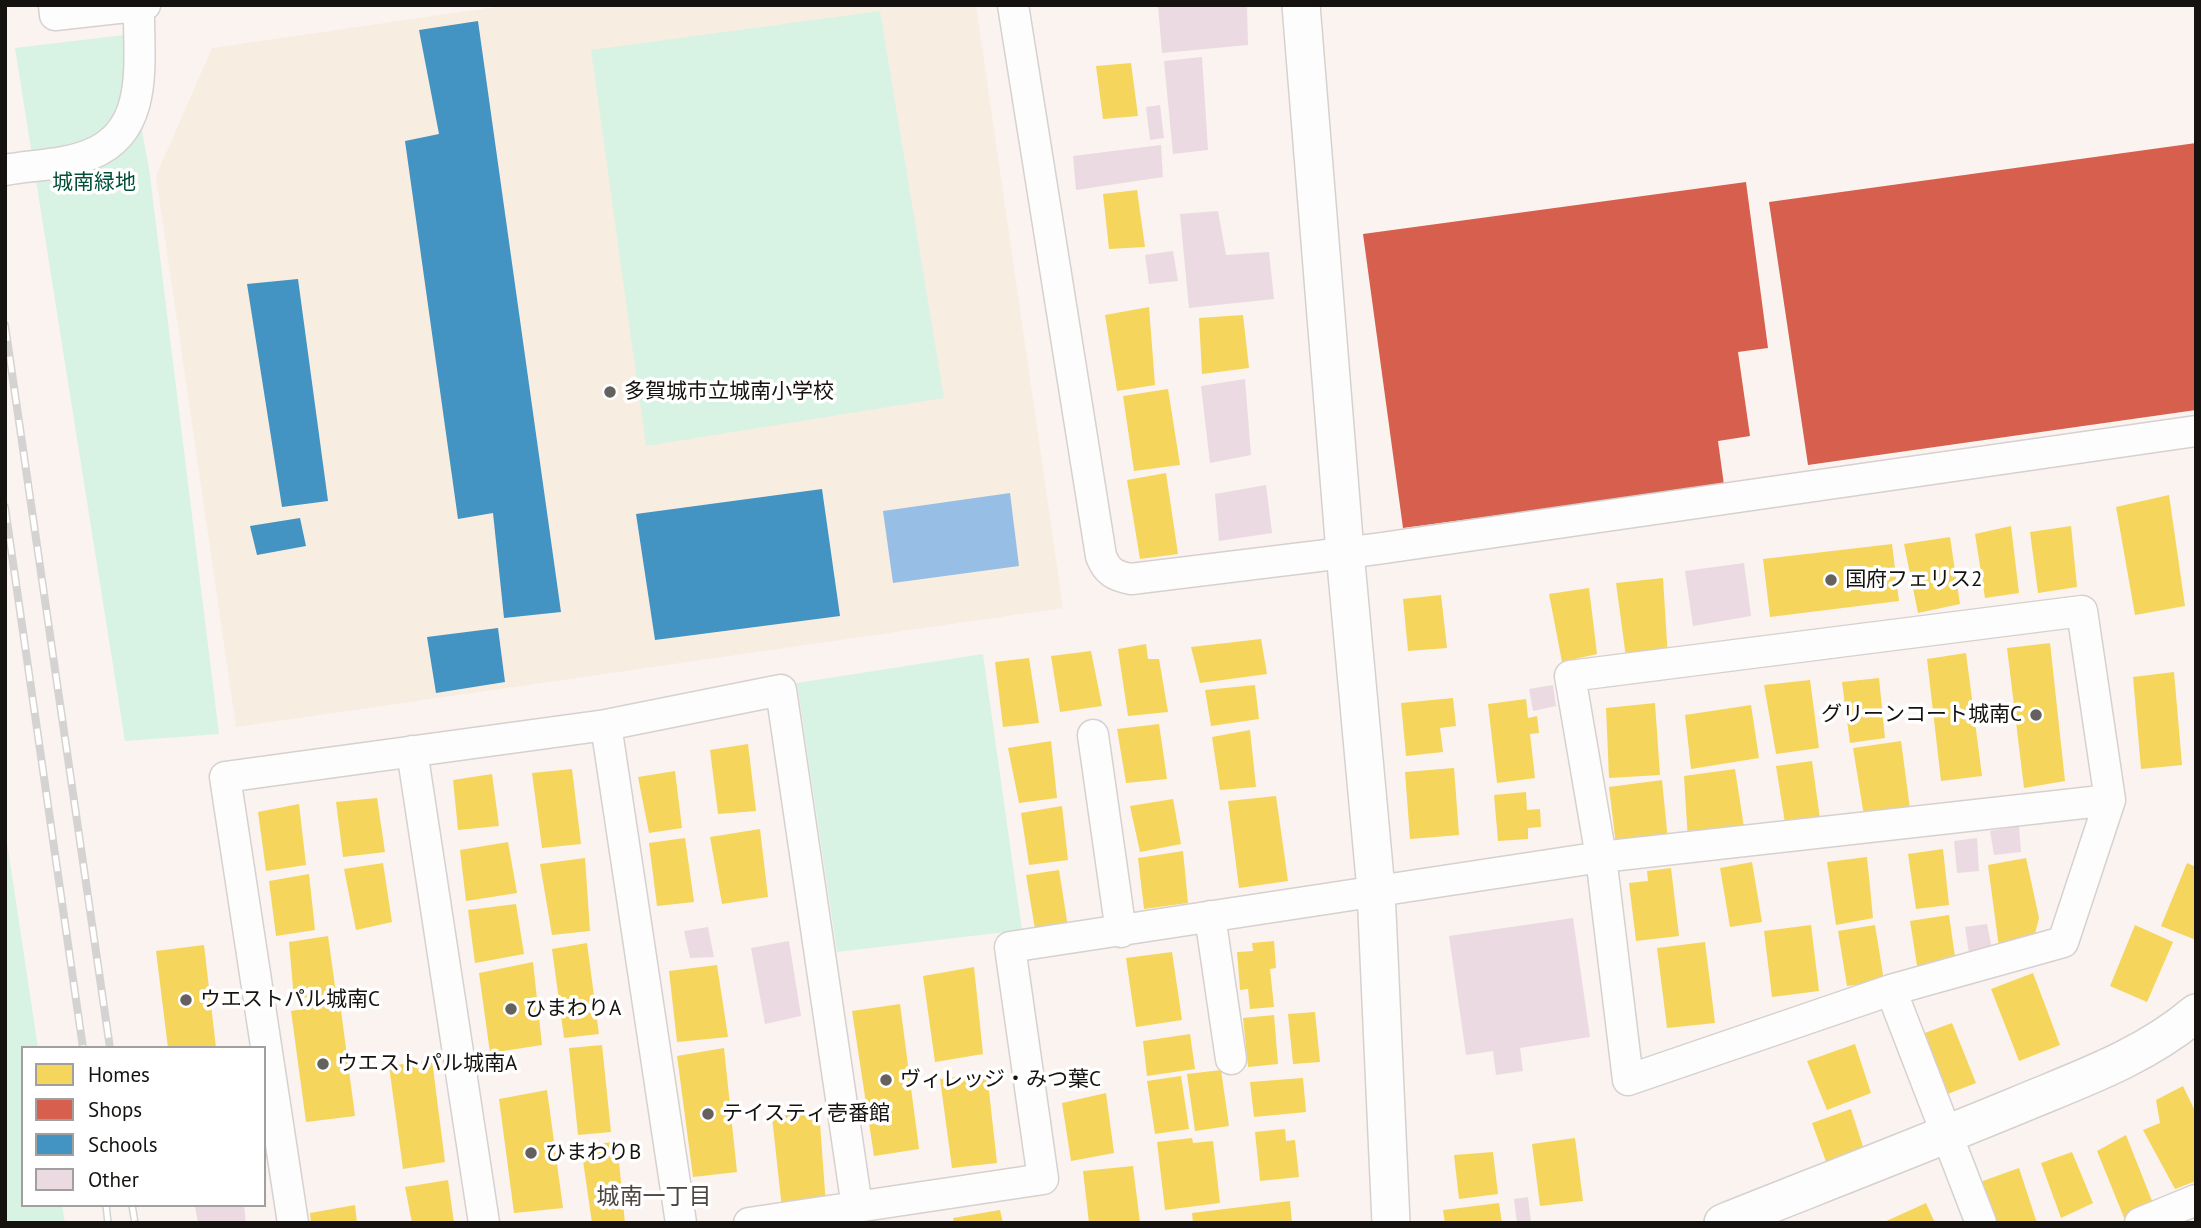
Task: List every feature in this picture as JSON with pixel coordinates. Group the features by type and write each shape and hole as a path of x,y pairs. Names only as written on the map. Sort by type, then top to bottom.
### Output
{"street":[{"path":"54,5 55,15 145,5"},
{"path":"1013,5 1101,556 1106,568 1116,576 1132,579 1345,552 2196,431"},
{"path":"1301,5 1345,552 1376,890 1391,1223"},
{"path":"5,170 90,155 121,137 136,106 139,6"},
{"path":"2082,611 2110,800 2063,942 1891,990 1628,1080 1601,857 1570,676 2082,611"},
{"path":"293,1223 225,777 606,725 781,690 857,1207"},
{"path":"606,725 681,1223"},
{"path":"1093,735 1121,932"},
{"path":"412,751 484,1223"},
{"path":"749,1223 1043,1179 1010,947 1601,857 2110,800"},
{"path":"1210,916 1231,1059"},
{"path":"1891,990 1981,1223"},
{"path":"1723,1223 1947,1135 2136,1055 2171,1034 2196,1013"},
{"path":"2140,1223 2195,1206"}],"shaded area":[{"name":"多賀城市立城南小学校","path":"509,5 976,5 1063,608 236,727 156,176 212,48"}],"green space":[{"path":"880,11 944,398 646,446 591,50"},
{"name":"城南緑地","path":"124,35 149,168 219,734 125,741 15,48"},
{"path":"983,654 1022,930 837,952 797,683"},
{"path":"5,829 38,1046 21,1046 21,1207 62,1207 65,1223 5,1223"}],"water":[{"path":"1010,493 1019,566 893,583 883,511"}],"building: Homes":[{"path":"1131,63 1138,116 1103,119 1096,66"},
{"path":"1137,190 1145,247 1109,249 1103,194"},
{"path":"1149,307 1155,385 1117,391 1105,315"},
{"path":"1243,315 1249,368 1202,374 1199,318"},
{"path":"1168,389 1180,465 1134,471 1123,396"},
{"path":"1166,473 1178,554 1140,559 1127,480"},
{"path":"2169,495 2185,606 2135,615 2116,507"},
{"path":"2011,526 2019,593 1985,598 1975,534"},
{"path":"2071,526 2077,587 2038,593 2030,532"},
{"path":"1950,537 1960,604 1918,613 1904,544"},
{"name":"国府フェリス2","path":"1892,544 1899,601 1770,617 1763,559"},
{"path":"1663,578 1668,659 1627,665 1616,583"},
{"path":"1589,588 1597,654 1562,662 1549,594"},
{"path":"1441,595 1447,648 1408,651 1403,599"},
{"path":"1261,639 1267,674 1200,683 1191,647"},
{"name":"グリーンコート城南C","path":"2050,643 2065,781 2024,788 2007,648"},
{"path":"1146,644 1148,659 1159,659 1168,712 1128,716 1118,649"},
{"path":"1091,651 1102,706 1060,712 1051,656"},
{"path":"1966,653 1982,776 1941,781 1927,659"},
{"path":"1029,658 1039,723 1003,727 995,662"},
{"path":"2174,672 2182,765 2141,769 2133,677"},
{"path":"1879,678 1885,738 1850,743 1842,682"},
{"path":"1810,680 1819,748 1776,754 1764,685"},
{"path":"1255,685 1259,719 1211,726 1205,690"},
{"path":"1453,698 1456,726 1440,728 1443,752 1406,756 1401,703"},
{"path":"1526,699 1528,718 1537,716 1539,733 1530,734 1535,778 1497,783 1488,704"},
{"path":"1655,703 1660,775 1609,778 1606,708"},
{"path":"1751,705 1759,758 1691,769 1685,715"},
{"path":"1159,724 1167,779 1126,783 1117,729"},
{"path":"1250,730 1256,787 1220,790 1212,737"},
{"path":"1051,741 1057,798 1019,803 1008,748"},
{"path":"1901,741 1910,809 1864,816 1853,748"},
{"path":"748,744 756,811 718,814 710,750"},
{"path":"1812,761 1820,819 1785,823 1776,766"},
{"path":"1454,768 1459,835 1410,839 1405,772"},
{"path":"572,769 581,844 542,848 532,773"},
{"path":"1735,769 1745,834 1688,841 1684,776"},
{"path":"675,771 682,828 649,833 638,777"},
{"path":"492,774 499,826 458,830 453,780"},
{"path":"1662,780 1668,841 1616,845 1609,787"},
{"path":"1526,792 1527,810 1540,809 1541,827 1528,828 1528,839 1498,841 1494,795"},
{"path":"1276,796 1288,881 1239,888 1228,801"},
{"path":"377,798 385,852 343,857 336,802"},
{"path":"1173,799 1181,844 1140,852 1130,806"},
{"path":"299,804 306,865 266,871 258,812"},
{"path":"1062,806 1068,860 1029,865 1021,813"},
{"path":"760,829 768,897 722,904 710,837"},
{"path":"685,838 694,902 657,906 649,843"},
{"path":"508,842 517,893 466,901 460,850"},
{"path":"1943,849 1949,905 1916,909 1908,854"},
{"path":"1183,851 1188,903 1144,909 1138,858"},
{"path":"1867,857 1873,918 1836,925 1827,862"},
{"path":"585,858 590,931 552,935 540,864"},
{"path":"2026,858 2039,918 2033,942 1999,948 1988,865"},
{"path":"1752,862 1762,922 1730,927 1720,868"},
{"path":"383,863 392,922 356,930 344,869"},
{"path":"2187,863 2196,867 2196,940 2161,926"},
{"path":"1671,868 1679,936 1636,941 1629,883 1648,881 1647,871"},
{"path":"1059,870 1068,927 1035,929 1026,875"},
{"path":"309,874 315,930 276,936 269,881"},
{"path":"516,904 524,954 475,963 468,910"},
{"path":"1949,915 1956,964 1918,972 1910,921"},
{"path":"1811,925 1819,991 1772,997 1764,931"},
{"path":"1875,925 1884,981 1847,986 1838,931"},
{"path":"2135,925 2173,942 2147,1002 2110,986"},
{"path":"328,936 336,993 294,999 289,942"},
{"path":"1274,941 1276,968 1270,969 1274,1007 1250,1009 1248,989 1240,990 1237,952 1253,951 1252,943"},
{"path":"1705,942 1715,1023 1667,1028 1657,948"},
{"path":"587,943 599,1034 564,1038 552,949"},
{"name":"ウエストパル城南C","path":"204,945 216,1046 168,1046 156,951"},
{"path":"1172,952 1182,1020 1136,1027 1126,958"},
{"name":"ひまわりA","path":"533,962 542,1045 490,1053 479,973"},
{"path":"717,965 728,1037 677,1042 669,971"},
{"path":"974,967 983,1054 935,1062 923,976"},
{"path":"2033,973 2060,1045 2019,1061 1991,989"},
{"name":"ウエストパル城南A","path":"340,1003 355,1116 306,1122 291,1011"},
{"name":"ヴィレッジ・みつ葉C","path":"900,1004 919,1149 874,1156 852,1011"},
{"path":"1315,1012 1320,1062 1293,1064 1288,1014"},
{"path":"1274,1015 1278,1064 1248,1067 1243,1018"},
{"path":"1952,1023 1976,1083 1945,1095 1922,1034"},
{"path":"1190,1034 1195,1069 1147,1076 1143,1041"},
{"path":"1855,1044 1871,1093 1827,1110 1807,1061"},
{"path":"602,1045 611,1132 578,1135 569,1048"},
{"name":"テイスティ壱番館","path":"724,1048 737,1172 693,1177 677,1056"},
{"path":"432,1060 445,1162 403,1169 389,1066"},
{"path":"1221,1070 1229,1126 1195,1131 1187,1074"},
{"path":"987,1073 997,1163 952,1168 940,1079"},
{"path":"1181,1076 1189,1129 1155,1134 1147,1081"},
{"path":"1303,1078 1306,1112 1254,1117 1250,1082"},
{"path":"2183,1086 2196,1113 2196,1181 2175,1189 2143,1130 2160,1123 2156,1100"},
{"name":"ひまわりB","path":"547,1090 563,1208 514,1213 499,1099"},
{"path":"1106,1093 1114,1153 1071,1161 1062,1103"},
{"path":"1851,1109 1866,1156 1828,1167 1812,1123"},
{"path":"819,1110 826,1205 782,1209 772,1117"},
{"path":"1285,1129 1286,1141 1295,1140 1299,1177 1260,1181 1255,1132"},
{"path":"2126,1135 2156,1211 2125,1220 2097,1151"},
{"path":"1192,1138 1193,1143 1213,1141 1220,1203 1165,1210 1157,1142"},
{"path":"1575,1138 1583,1201 1540,1206 1532,1144"},
{"path":"617,1141 625,1223 592,1223 581,1147"},
{"path":"1493,1152 1498,1194 1459,1199 1454,1155"},
{"path":"2072,1152 2093,1203 2061,1218 2041,1163"},
{"path":"1133,1166 1140,1223 1089,1223 1083,1171"},
{"path":"2019,1168 2037,1223 1997,1223 1980,1182"},
{"path":"448,1180 454,1223 412,1223 405,1187"},
{"path":"1290,1201 1292,1223 1193,1223 1192,1213"},
{"path":"1499,1203 1502,1223 1445,1223 1443,1210"},
{"path":"1926,1203 1935,1223 1882,1223"},
{"path":"355,1205 357,1223 311,1223 310,1213"},
{"path":"1000,1210 1003,1223 954,1223 953,1218"}],"building: Shops":[{"path":"2196,143 2196,410 1808,465 1769,202"},
{"path":"1746,182 1768,348 1738,352 1750,436 1718,441 1724,485 1403,528 1363,234"}],"building: Schools":[{"path":"478,21 561,612 504,618 493,513 458,519 405,141 439,134 419,30"},
{"path":"298,279 328,501 282,507 247,284"},
{"path":"822,489 840,616 655,640 636,514"},
{"path":"300,518 306,546 257,555 250,526"},
{"path":"498,628 505,682 436,693 427,637"}],"building: Other":[{"path":"1158,5 1247,5 1248,45 1162,53"},
{"path":"1202,57 1208,150 1173,154 1164,61"},
{"path":"1160,105 1164,138 1150,140 1146,107"},
{"path":"1161,145 1163,177 1076,190 1073,156"},
{"path":"1218,211 1226,255 1269,252 1274,299 1189,308 1180,214"},
{"path":"1173,251 1178,281 1149,284 1145,255"},
{"path":"1245,379 1251,455 1210,463 1201,386"},
{"path":"1266,485 1272,533 1219,541 1215,494"},
{"path":"1744,563 1751,616 1693,626 1685,571"},
{"path":"1553,685 1556,706 1533,711 1529,689"},
{"path":"2019,826 2021,852 1994,855 1990,831"},
{"path":"1977,838 1979,871 1957,873 1954,841"},
{"path":"1573,918 1590,1037 1520,1048 1523,1071 1496,1075 1493,1051 1466,1055 1449,936"},
{"path":"1987,924 1993,954 1970,960 1965,927"},
{"path":"708,927 714,957 690,958 684,931"},
{"path":"789,941 801,1016 765,1024 751,948"},
{"path":"1528,1197 1531,1223 1517,1223 1514,1199"},
{"path":"195,1207 244,1207 246,1223 198,1223"}],"railway":[{"path":"5,325 110,1046"},
{"path":"5,507 83,1046"},
{"path":"106,1207 108,1223"},
{"path":"132,1207 135,1223"}],"place":[{"name":"多賀城市立城南小学校","path":"610,392"},
{"name":"国府フェリス2","path":"1831,580"},
{"name":"グリーンコート城南C","path":"2036,715"},
{"name":"ウエストパル城南C","path":"186,1000"},
{"name":"ひまわりA","path":"511,1009"},
{"name":"ウエストパル城南A","path":"323,1064"},
{"name":"ヴィレッジ・みつ葉C","path":"886,1080"},
{"name":"テイスティ壱番館","path":"708,1114"},
{"name":"ひまわりB","path":"531,1153"}],"district":[{"name":"城南一丁目","path":"654,1197"}]}
